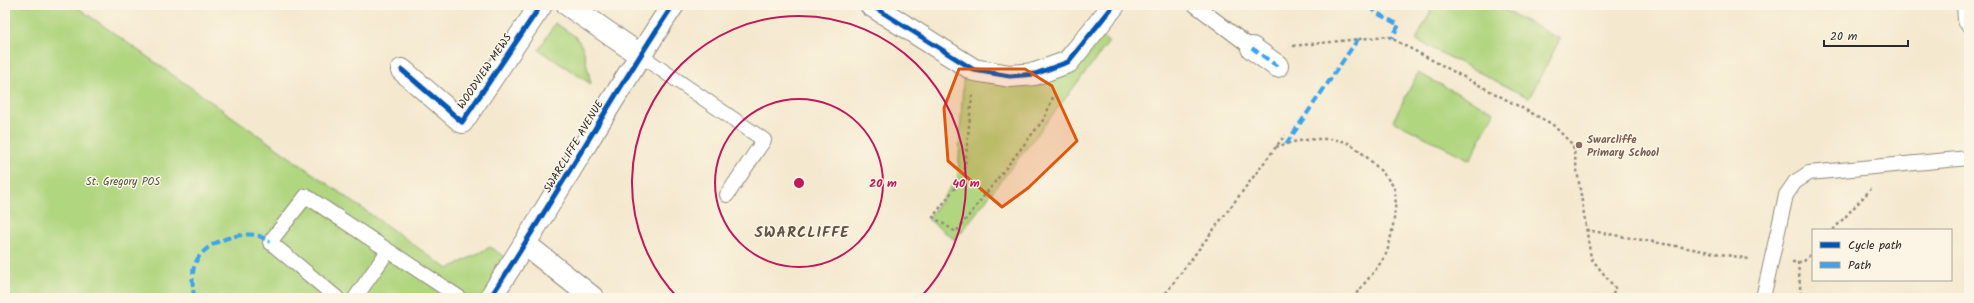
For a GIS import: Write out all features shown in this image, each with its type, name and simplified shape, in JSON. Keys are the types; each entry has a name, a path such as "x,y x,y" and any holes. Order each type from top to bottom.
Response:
{"street":[{"name":"WOODVIEW MEWS","path":"402,70 462,122 541,5"},
{"path":"568,5 640,55"},
{"name":"SWARCLIFFE AVENUE","path":"490,298 525,244 640,55 673,5"},
{"path":"871,5 974,70 1010,76 1035,74 1068,62 1114,5"},
{"path":"1968,5 1969,20"},
{"path":"1252,48 1277,66"},
{"path":"525,244 593,298"}],"lane":[{"path":"1195,5 1252,48"},
{"path":"640,55 764,140 728,195"},
{"path":"1763,298 1786,195 1795,182 1809,173 1969,158"},
{"path":"337,298 270,242 306,196 460,298"},
{"path":"355,298 388,251"}],"path":[{"path":"1277,66 1294,45 1387,36 1552,124 1574,145 1591,258 1615,288 1612,298"},
{"path":"974,70 964,176 933,217 956,232 1044,119 1068,62"},
{"path":"1162,298 1285,135"},
{"path":"1276,147 1325,138 1349,143 1375,164 1394,188 1394,222 1386,254 1353,298"},
{"path":"1834,229 1893,165"},
{"path":"1586,230 1771,262 1803,262 1812,253"},
{"path":"1798,262 1801,298"}],"highlighted area":[{"path":"959,69 1025,69 1052,86 1077,141 1028,188 1002,207 948,161 944,108"}],"green space":[{"name":"St. Gregory POS","path":"5,5 74,5 448,269 490,247 513,263 490,298 5,298"},
{"path":"1434,5 1495,5 1560,39 1529,98 1416,40"},
{"path":"555,23 576,37 583,48 591,84 539,50"},
{"path":"1093,32 1109,42 955,240 928,219 958,177 964,63 1035,74"},
{"path":"1418,73 1494,112 1470,160 1393,121"}],"marked path":[{"path":"1371,5 1375,12 1399,25 1392,38"},
{"path":"1286,144 1358,39"},
{"path":"1252,48 1277,66"},
{"path":"194,298 193,272 195,264 205,250 221,240 239,235 256,235 270,242"}],"cycle path":[{"path":"402,70 462,122 541,5"},
{"path":"490,298 649,41 673,5"},
{"path":"871,5 974,70 1010,76 1035,74 1068,62 1114,5"}],"place":[{"name":"Swarcliffe Primary School","path":"1579,145"}],"district":[{"name":"SWARCLIFFE","path":"802,232"}]}
